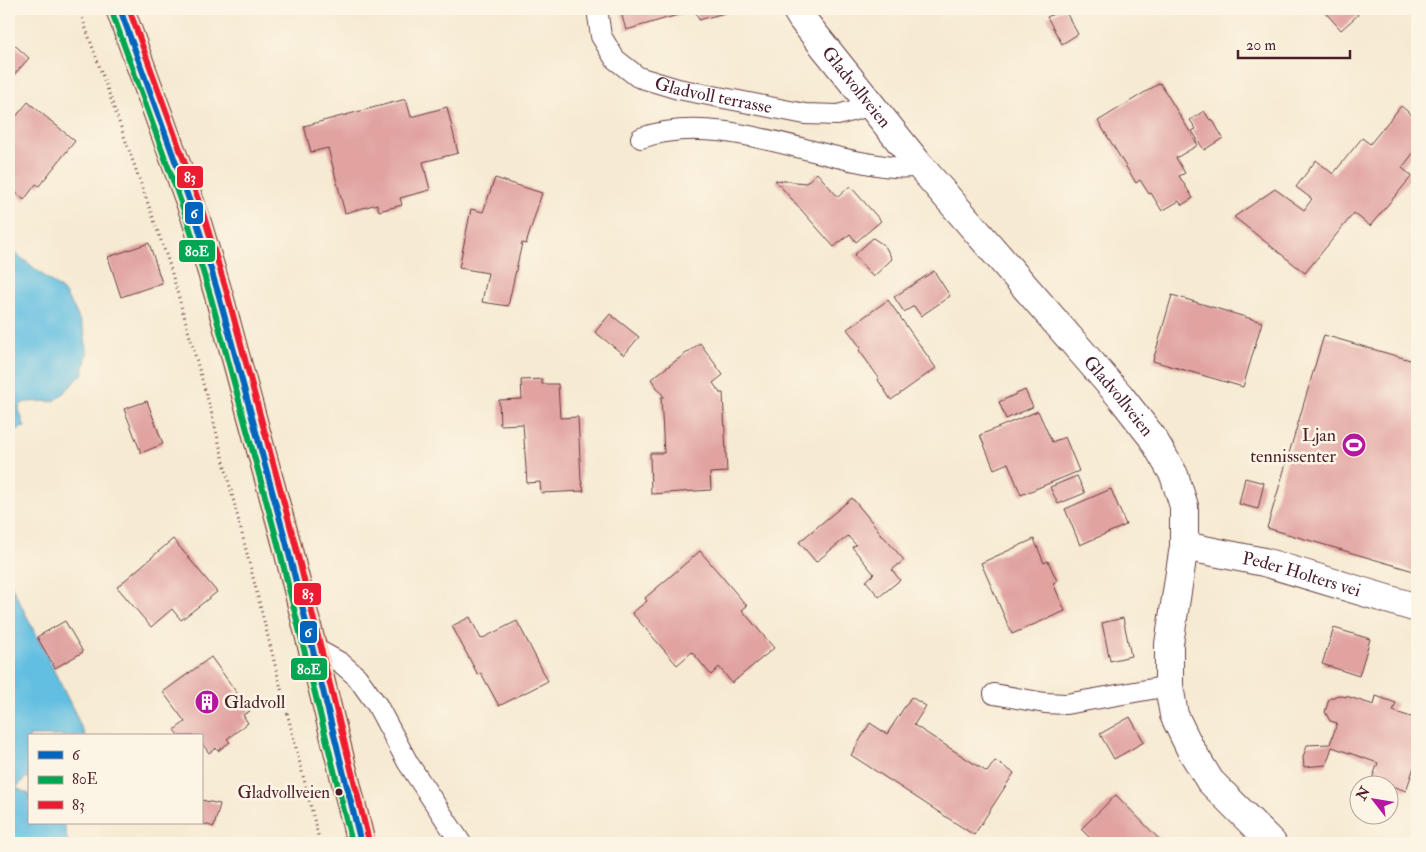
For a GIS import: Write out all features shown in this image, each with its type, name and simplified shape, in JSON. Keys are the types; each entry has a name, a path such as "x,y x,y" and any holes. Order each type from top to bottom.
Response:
{"highway":[{"path":"120,9 168,139 203,242 286,542 362,843"}],"street":[{"name":"Gladvollveien","path":"796,9 920,166 1090,362 1152,437 1174,475 1184,506 1184,546 1168,644 1169,686 1174,715 1190,748 1210,781 1272,843"},
{"name":"Peder Holters vei","path":"1184,546 1264,562 1417,608"}],"lane":[{"name":"Gladvoll terrasse","path":"597,9 601,36 615,59 638,77 678,89 805,114 838,115 872,105"},
{"path":"641,138 656,132 707,130 791,145 837,158 879,166 906,169 920,166"},
{"path":"312,647 341,663 357,678 377,705 408,763 462,842"},
{"path":"994,694 1045,703 1066,704 1169,686"}],"path":[{"path":"79,9 169,262 212,415 320,843"}],"water":[{"path":"9,248 63,291 74,308 84,331 87,352 83,373 61,396 54,401 25,402 20,405 19,410 25,427 9,432"},
{"path":"9,581 84,734 28,734 28,778 26,777 16,788 28,794 28,824 64,824 67,839 70,843 9,843"}],"building":[{"path":"620,9 727,9 728,12 699,20 695,10 626,30"},
{"path":"1064,9 1078,34 1062,44 1047,17"},
{"path":"1353,9 1358,15 1341,30 1323,10"},
{"path":"9,40 29,58 13,76 9,72"},
{"path":"1160,83 1198,145 1176,158 1185,173 1179,176 1193,198 1182,205 1179,201 1162,211 1140,180 1136,183 1098,121"},
{"path":"406,99 411,117 447,107 458,153 423,162 430,190 400,198 402,205 379,211 377,204 345,213 328,148 311,152 304,126"},
{"path":"28,102 75,141 39,186 36,184 24,200 9,186 9,125"},
{"path":"1401,106 1417,119 1417,148 1402,168 1412,176 1370,226 1354,213 1305,273 1234,217 1275,189 1304,210 1312,199 1296,187 1316,160 1333,174 1362,138 1370,144"},
{"path":"1204,111 1210,120 1212,119 1223,138 1204,150 1192,131 1196,129 1190,120"},
{"path":"817,173 838,197 850,186 881,221 856,242 850,234 834,247 775,180 806,183"},
{"path":"495,178 542,193 526,244 522,243 508,306 482,302 488,273 459,268 471,209 483,212"},
{"path":"873,238 885,246 892,259 873,277 854,255"},
{"path":"149,243 162,283 121,297 108,257"},
{"path":"934,271 950,296 921,316 914,306 904,312 894,297"},
{"path":"1172,295 1262,322 1243,387 1153,361"},
{"path":"888,300 936,368 891,400 878,380 879,378 859,350 861,348 847,329"},
{"path":"610,314 639,337 624,355 595,332"},
{"name":"Ljan tennissenter","path":"1324,335 1417,362 1417,572 1267,528"},
{"path":"700,343 723,375 713,383 720,393 723,393 727,472 710,473 711,490 651,494 650,453 664,453 661,397 664,397 651,379"},
{"path":"542,379 542,384 558,384 560,418 578,417 581,480 584,491 541,493 540,482 527,483 523,424 500,425 499,400 522,399 521,380"},
{"path":"1025,390 1033,407 1006,419 999,402"},
{"path":"147,401 163,444 141,453 124,409"},
{"path":"1038,411 1052,442 1065,437 1079,471 1021,495 1008,463 994,469 980,435"},
{"path":"1077,476 1085,493 1058,504 1050,487"},
{"path":"1245,478 1264,483 1258,509 1239,504"},
{"path":"1111,489 1126,525 1080,545 1065,509"},
{"path":"852,498 877,528 882,537 904,560 892,570 900,580 879,597 866,581 874,574 852,547 856,545 848,536 816,562 799,542"},
{"path":"173,539 217,592 181,620 172,609 151,627 117,587"},
{"path":"1034,539 1044,563 1048,561 1057,581 1053,583 1065,611 1012,634 981,563"},
{"path":"700,551 747,606 742,610 774,648 732,683 719,667 711,675 692,652 677,665 632,613 647,601 645,598"},
{"path":"470,617 481,639 517,621 548,681 499,706 481,673 478,675 452,626"},
{"path":"1123,618 1131,656 1110,661 1102,623"},
{"path":"65,621 83,652 55,668 37,637"},
{"path":"1334,628 1370,639 1359,676 1322,664"},
{"name":"Gladvoll","path":"211,657 250,711 243,715 248,723 227,739 230,742 218,751 216,748 209,753 202,743 202,734 177,734 174,730 185,722 163,692"},
{"path":"1338,695 1346,696 1374,705 1376,696 1396,703 1393,711 1417,719 1417,758 1406,791 1398,788 1398,774 1374,774 1378,763 1332,747 1326,765 1304,767 1303,757 1307,745 1330,744 1337,723 1330,721 1325,712 1329,699"},
{"path":"911,697 926,706 914,725 987,772 995,761 1014,773 974,835 851,755 870,723 887,734"},
{"path":"1130,717 1144,742 1114,759 1100,734"},
{"path":"1116,795 1163,843 1095,843 1081,829"},
{"path":"202,800 220,804 214,827 202,823"}],"transit line":[{"name":"6","path":"120,9 195,216 219,296 286,542 361,843"},
{"name":"83","path":"129,9 203,213 227,293 294,540 369,841"},
{"name":"80E","path":"112,12 187,219 211,298 278,544 352,843"}],"place":[{"name":"Ljan tennissenter","path":"1354,445"},
{"name":"Gladvoll","path":"207,702"},
{"name":"Gladvollveien","path":"339,792"}]}
